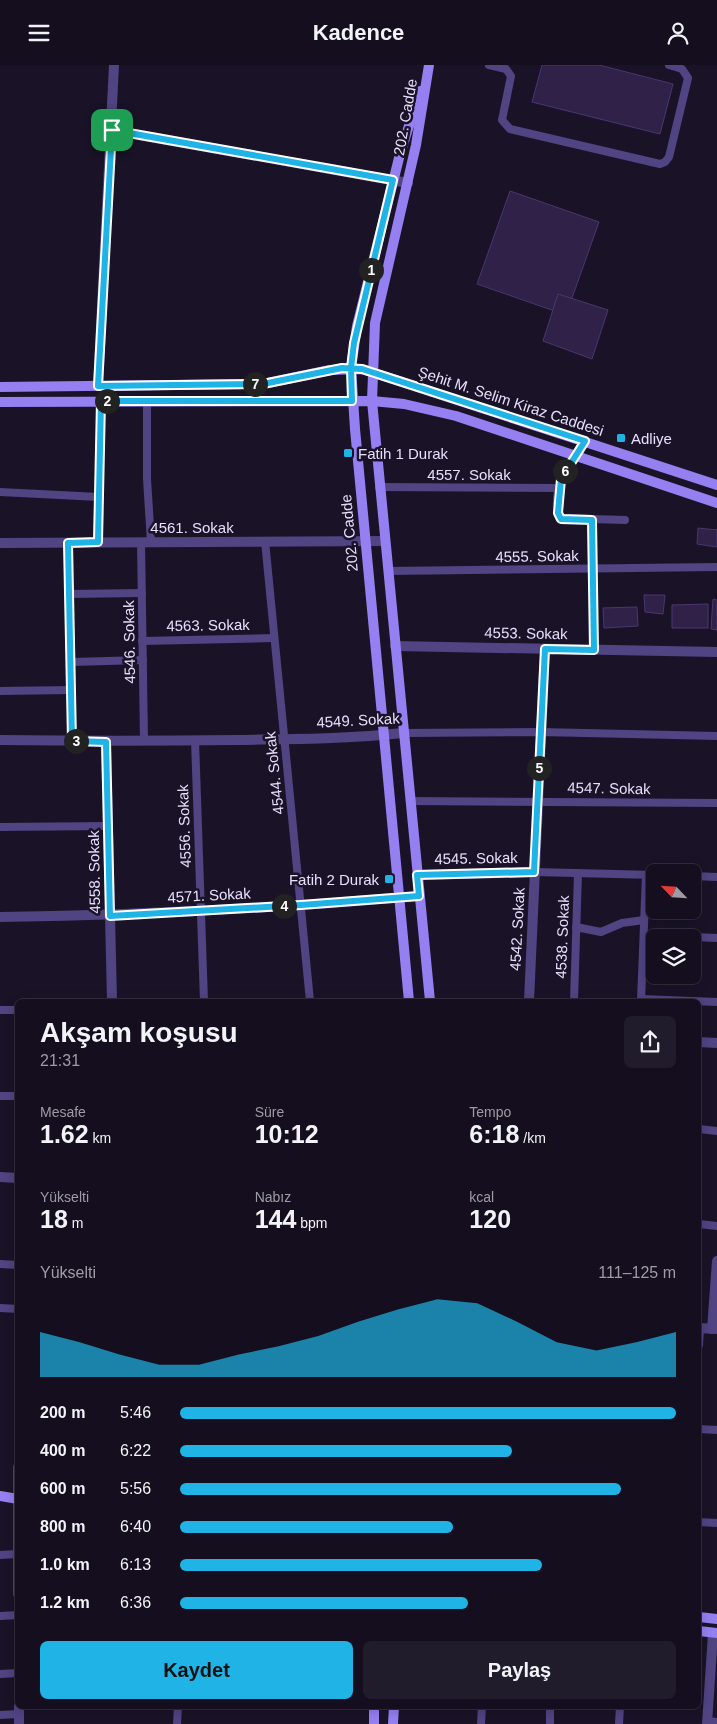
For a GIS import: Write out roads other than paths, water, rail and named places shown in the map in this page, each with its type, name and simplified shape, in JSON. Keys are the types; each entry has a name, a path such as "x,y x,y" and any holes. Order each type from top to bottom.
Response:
{"main road":[{"name":"202. Cadde","path":"409,999 352,401 351,368 357,327 393,180 412,114 428,68"},
{"name":"202. Cadde","path":"428,68 408,183 377,315 372,371 372,401 384,541 430,999"},
{"name":"Şehit M. Selim Kiraz Caddesi","path":"0,387 263,384 330,370 351,368 372,371 717,485"},
{"name":"Şehit M. Selim Kiraz Caddesi","path":"0,401 372,401 404,404 448,414 717,503"},
{"path":"0,1496 15,1499"},
{"path":"701,1617 717,1619"},
{"path":"701,1631 715,1633"},
{"path":"374,1709 374,1724"},
{"path":"393,1724 394,1709"}],"street":[{"path":"98,386 114,65"},
{"path":"112,130 408,183"},
{"name":"4561. Sokak","path":"0,543 384,541"},
{"name":"4553. Sokak","path":"395,646 717,652"},
{"name":"4542. Sokak","path":"529,999 545,649"},
{"name":"4549. Sokak","path":"0,740 106,742 284,739 403,733"},
{"name":"4558. Sokak","path":"106,742 112,999"},
{"name":"4545. Sokak","path":"417,875 534,872"},
{"name":"4571. Sokak","path":"0,917 110,916 419,896"},
{"path":"701,1042 717,1043"},
{"path":"0,1177 15,1178"},
{"path":"701,1328 714,1329 717,1261"},
{"path":"710,1723 715,1633"}],"lane":[{"path":"489,65 506,69 511,76 502,120 510,129 660,164 669,157 688,78 682,69 669,65"},
{"path":"98,542 101,401"},
{"name":"4546. Sokak","path":"144,741 142,593 146,542 147,401"},
{"path":"585,441 564,472 558,488 559,517 592,520 626,520"},
{"name":"4557. Sokak","path":"379,487 558,488"},
{"path":"0,492 99,497"},
{"path":"592,520 594,650"},
{"name":"4544. Sokak","path":"265,541 310,999"},
{"path":"68,543 72,741"},
{"name":"4555. Sokak","path":"388,571 717,567"},
{"path":"69,594 142,593"},
{"name":"4563. Sokak","path":"142,641 274,637"},
{"path":"70,662 143,660"},
{"path":"0,691 71,690"},
{"name":"4549. Sokak","path":"403,733 541,732 717,736"},
{"name":"4556. Sokak","path":"195,740 204,999"},
{"name":"4547. Sokak","path":"410,801 717,803"},
{"path":"0,827 107,826"},
{"name":"4545. Sokak","path":"534,872 646,875"},
{"name":"4538. Sokak","path":"574,999 578,873"},
{"path":"641,999 646,875"},
{"path":"701,876 717,877"},
{"path":"576,927 601,932 622,923 644,920"},
{"path":"644,935 717,938"},
{"path":"701,1002 717,1002"},
{"path":"0,1010 15,1010"},
{"path":"0,1096 15,1096"},
{"path":"701,1129 717,1131"},
{"path":"701,1224 717,1225"},
{"path":"0,1265 15,1265"},
{"path":"0,1307 15,1309"},
{"path":"701,1429 717,1430"},
{"path":"701,1522 717,1523"},
{"path":"0,1555 15,1554"},
{"path":"0,1616 15,1615"},
{"path":"0,1674 15,1673"},
{"path":"177,1724 178,1709"},
{"path":"482,1709 482,1724"},
{"path":"550,1709 550,1724"},
{"path":"619,1724 620,1709"},
{"path":"0,1715 19,1715"}],"place":[{"name":"Adliye","path":"621,438"},
{"name":"Fatih 1 Durak","path":"348,453"},
{"name":"Fatih 2 Durak","path":"389,879"}]}
